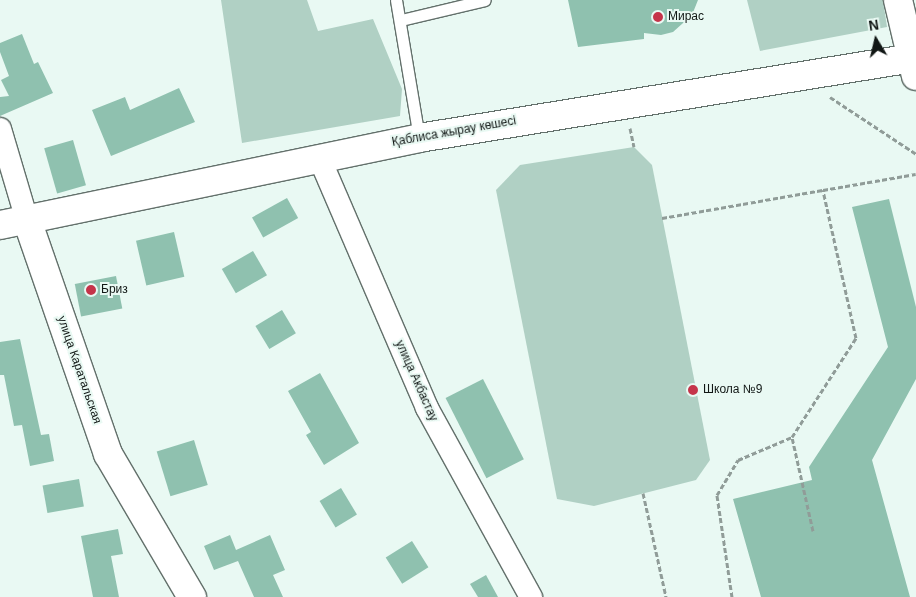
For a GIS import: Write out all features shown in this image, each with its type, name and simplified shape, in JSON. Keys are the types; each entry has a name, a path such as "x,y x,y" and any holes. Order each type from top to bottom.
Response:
{"street":[{"path":"898,0 913,53"},
{"name":"Қаблиса жырау көшесі","path":"0,225 319,157 419,138 798,76 913,53"},
{"name":"улица Каратальская","path":"0,129 27,220 108,454 192,597"},
{"name":"улица Акбастау","path":"319,157 427,408 531,597"}],"lane":[{"path":"396,0 401,20 419,138"},
{"path":"401,20 485,0"}],"path":[{"path":"798,76 916,154"},
{"path":"662,218 916,174"},
{"path":"732,597 717,495 738,460 792,437 856,338 823,190"},
{"path":"792,437 813,532"},
{"path":"643,493 666,597"}],"green space":[{"path":"221,0 307,0 318,31 373,19 402,89 400,116 242,143"},
{"path":"747,0 883,0 887,27 760,51"},
{"path":"634,147 652,165 710,460 696,480 594,506 557,499 496,190 520,165"}],"building":[{"path":"568,0 698,0 692,15 673,32 661,35 644,33 644,39 578,47"},
{"path":"22,34 34,64 38,62 53,93 0,116 0,97 9,96 1,80 9,76 0,52 0,43"},
{"path":"179,88 195,122 111,156 92,110 125,97 130,110"},
{"path":"73,140 86,185 57,193 44,148"},
{"path":"287,198 298,218 263,238 252,217"},
{"path":"889,199 916,307 916,379 872,460 910,597 761,597 733,499 812,480 809,467 888,347 852,207"},
{"path":"174,232 184,277 146,286 136,241"},
{"path":"253,251 267,275 236,293 222,269"},
{"path":"116,276 122,308 81,316 75,284"},
{"path":"282,310 296,333 269,349 255,326"},
{"path":"20,339 41,435 49,434 54,461 30,466 22,425 14,426 4,375 0,375 0,342"},
{"path":"320,373 359,443 324,465 306,435 311,432 288,391"},
{"path":"483,379 524,459 486,478 446,398"},
{"path":"194,440 208,485 170,496 157,451"},
{"path":"79,479 84,507 47,513 43,485"},
{"path":"341,488 357,515 336,527 320,501"},
{"path":"118,529 123,554 111,556 119,597 93,597 81,536"},
{"path":"230,535 236,550 270,535 285,570 273,575 283,597 254,597 238,561 214,570 204,546"},
{"path":"412,541 428,567 402,584 386,557"},
{"path":"486,575 498,597 478,597 470,584"}],"place":[{"name":"Мирас","path":"658,17"},
{"name":"Бриз","path":"91,290"},
{"name":"Школа №9","path":"693,390"}]}
